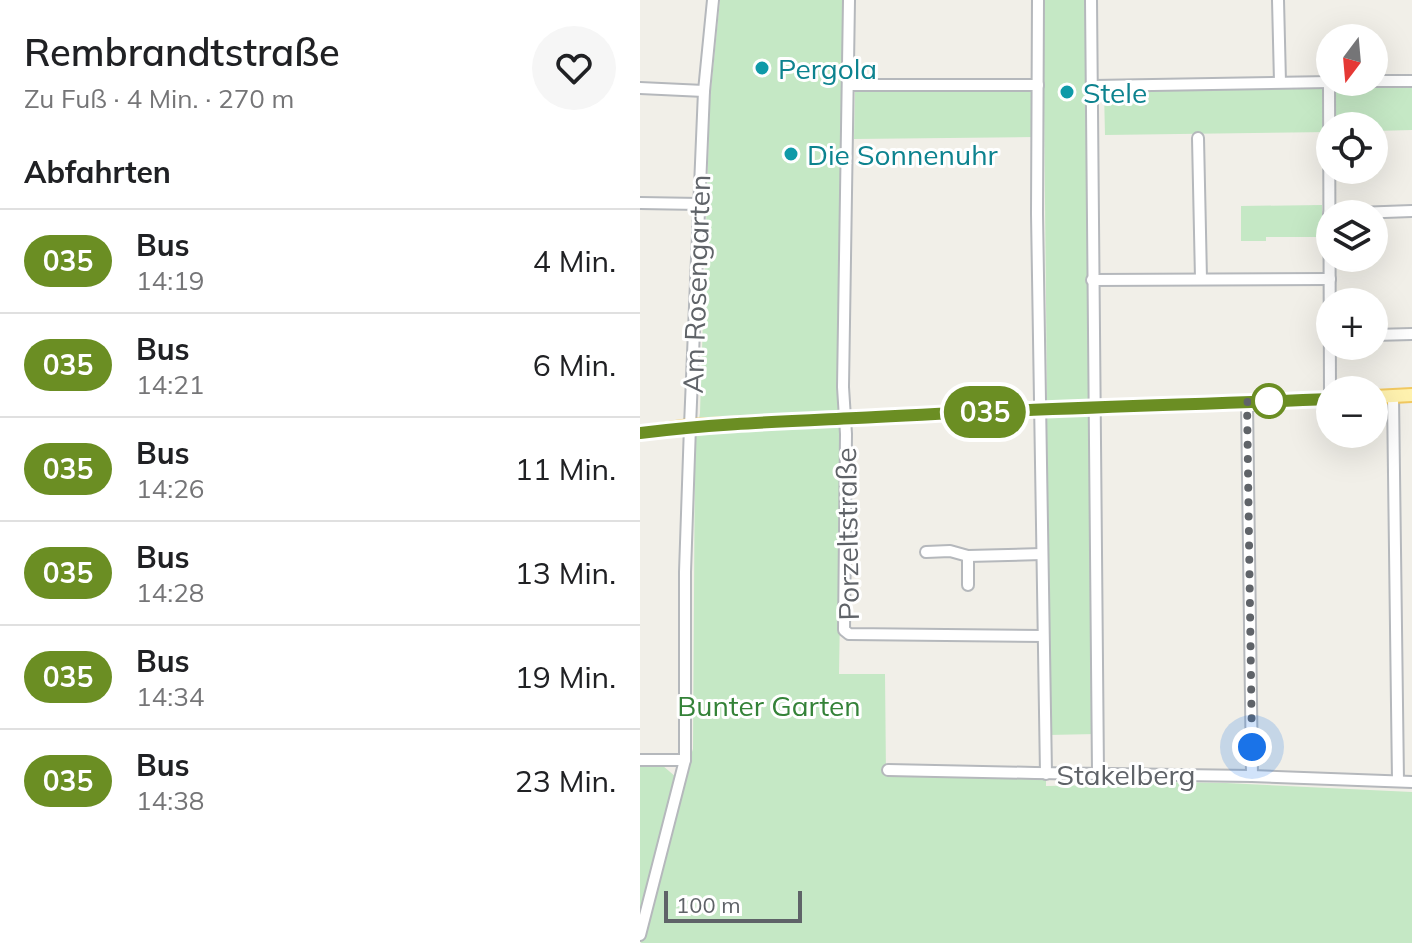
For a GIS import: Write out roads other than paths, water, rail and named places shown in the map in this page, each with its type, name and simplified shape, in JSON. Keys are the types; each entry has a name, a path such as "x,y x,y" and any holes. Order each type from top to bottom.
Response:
{"main road":[{"path":"1388,396 1412,395"},
{"path":"640,433 690,426 1316,399"}],"street":[{"name":"Am Rosengarten","path":"640,935 685,760 685,572 690,426 704,91 713,0"},
{"name":"Porzeltstraße","path":"849,0 843,387 844,630 849,634 1043,636"},
{"path":"1038,0 1039,409 1046,774"},
{"path":"1091,0 1098,773"},
{"path":"1278,0 1280,82"},
{"path":"1388,81 1412,81"},
{"path":"1093,86 1316,82"},
{"path":"848,85 1038,85"},
{"path":"640,88 704,91"},
{"path":"1329,96 1329,200"},
{"path":"1198,138 1201,279"},
{"path":"640,203 700,204"},
{"path":"1388,212 1412,211"},
{"path":"1330,272 1330,376"},
{"path":"1092,280 1330,279"},
{"path":"1388,335 1412,334"},
{"path":"1393,396 1398,781"},
{"path":"1247,402 1252,776"},
{"path":"926,552 950,551 968,556 1042,554"},
{"path":"968,556 968,585"},
{"path":"640,760 685,760"},
{"name":"Stakelberg","path":"888,770 1412,782"}],"place":[{"name":"Pergola","path":"762,68"},
{"name":"Stele","path":"1067,92"},
{"name":"Die Sonnenuhr","path":"791,154"}],"park label":[{"name":"Bunter Garten","path":"769,705"}]}
